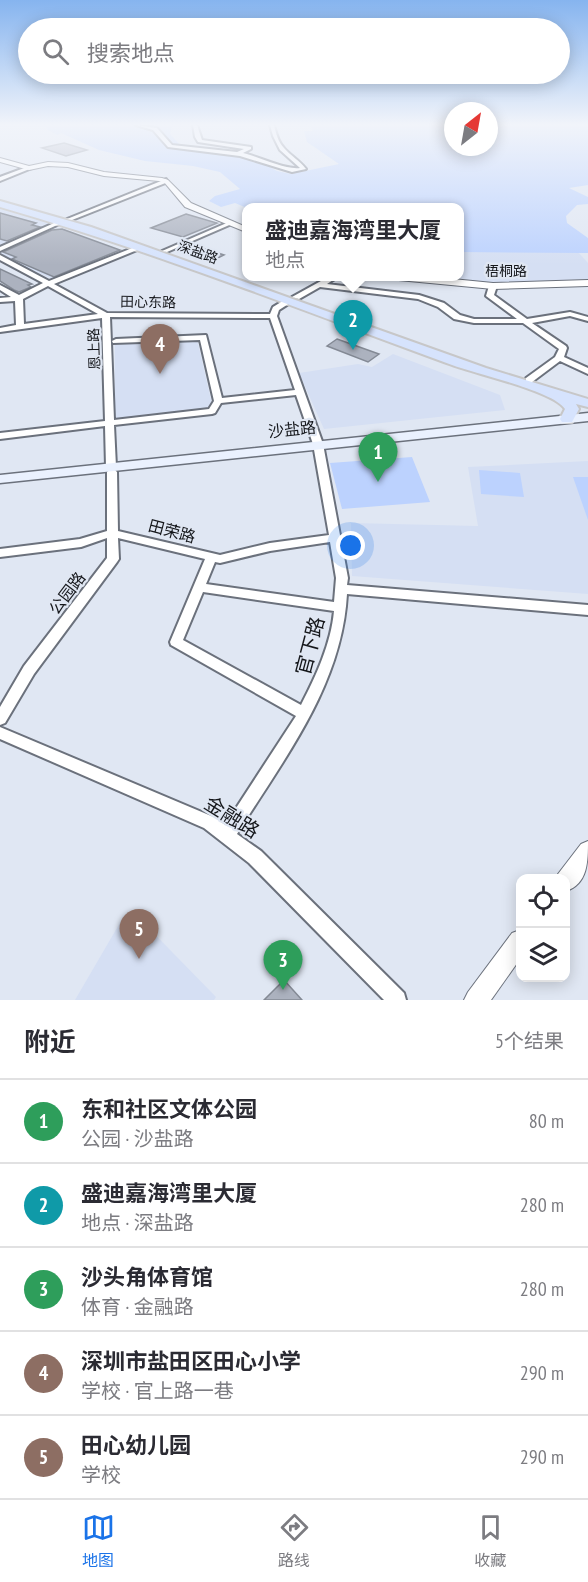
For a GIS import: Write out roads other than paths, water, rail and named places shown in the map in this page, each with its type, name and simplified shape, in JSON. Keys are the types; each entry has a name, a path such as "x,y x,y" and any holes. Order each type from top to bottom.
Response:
{"main road":[{"name":"深盐路","path":"0,200 67,220 242,281"},
{"name":"深盐路","path":"0,204 67,220 140,247 161,252"},
{"name":"深盐路","path":"242,281 529,380 588,396"},
{"name":"深盐路","path":"293,299 481,371 588,403"},
{"path":"552,394 561,397 570,405 572,412 567,419"},
{"name":"沙盐路","path":"0,479 588,417"},
{"name":"沙盐路","path":"318,447 588,423"},
{"name":"沙盐路","path":"0,484 112,469"}],"street":[{"path":"0,179 19,172"},
{"path":"95,172 145,176 166,181 188,205 242,228"},
{"path":"0,249 166,181"},
{"path":"161,252 231,223"},
{"path":"0,300 20,298 54,284 58,279 140,247"},
{"name":"恩上路","path":"0,256 106,315 112,469"},
{"path":"273,316 276,309 327,281"},
{"name":"梧桐路","path":"440,281 493,286 588,283"},
{"path":"319,285 419,297 441,305 457,317 474,321 528,321 570,314 588,319"},
{"path":"493,286 490,296 561,345 564,352 529,380"},
{"path":"0,287 20,298"},
{"path":"20,298 20,328"},
{"name":"田心东路","path":"0,330 106,315 273,316"},
{"name":"官下路","path":"228,835 306,714 324,675 342,589 318,447 273,316"},
{"path":"0,436 212,411 218,401 203,337 116,341"},
{"path":"559,358 588,371"},
{"path":"218,401 299,392"},
{"name":"公园路","path":"0,719 30,670 113,559 112,469"},
{"path":"0,553 81,543 112,533"},
{"name":"田荣路","path":"112,533 211,558 230,558 270,546 335,538"},
{"path":"211,558 176,642 306,714"},
{"path":"199,587 340,607"},
{"path":"342,589 588,610"},
{"name":"金融路","path":"0,733 210,823 228,835 255,857 397,1000"},
{"path":"570,876 588,851"},
{"path":"476,1000 516,946"}],"place":[{"name":"盛迪嘉海湾里大厦","path":"353,350"},
{"name":"深圳市盐田区田心小学","path":"160,374"},
{"name":"东和社区文体公园","path":"378,482"},
{"name":"田心幼儿园","path":"139,959"},
{"name":"沙头角体育馆","path":"283,990"}]}
